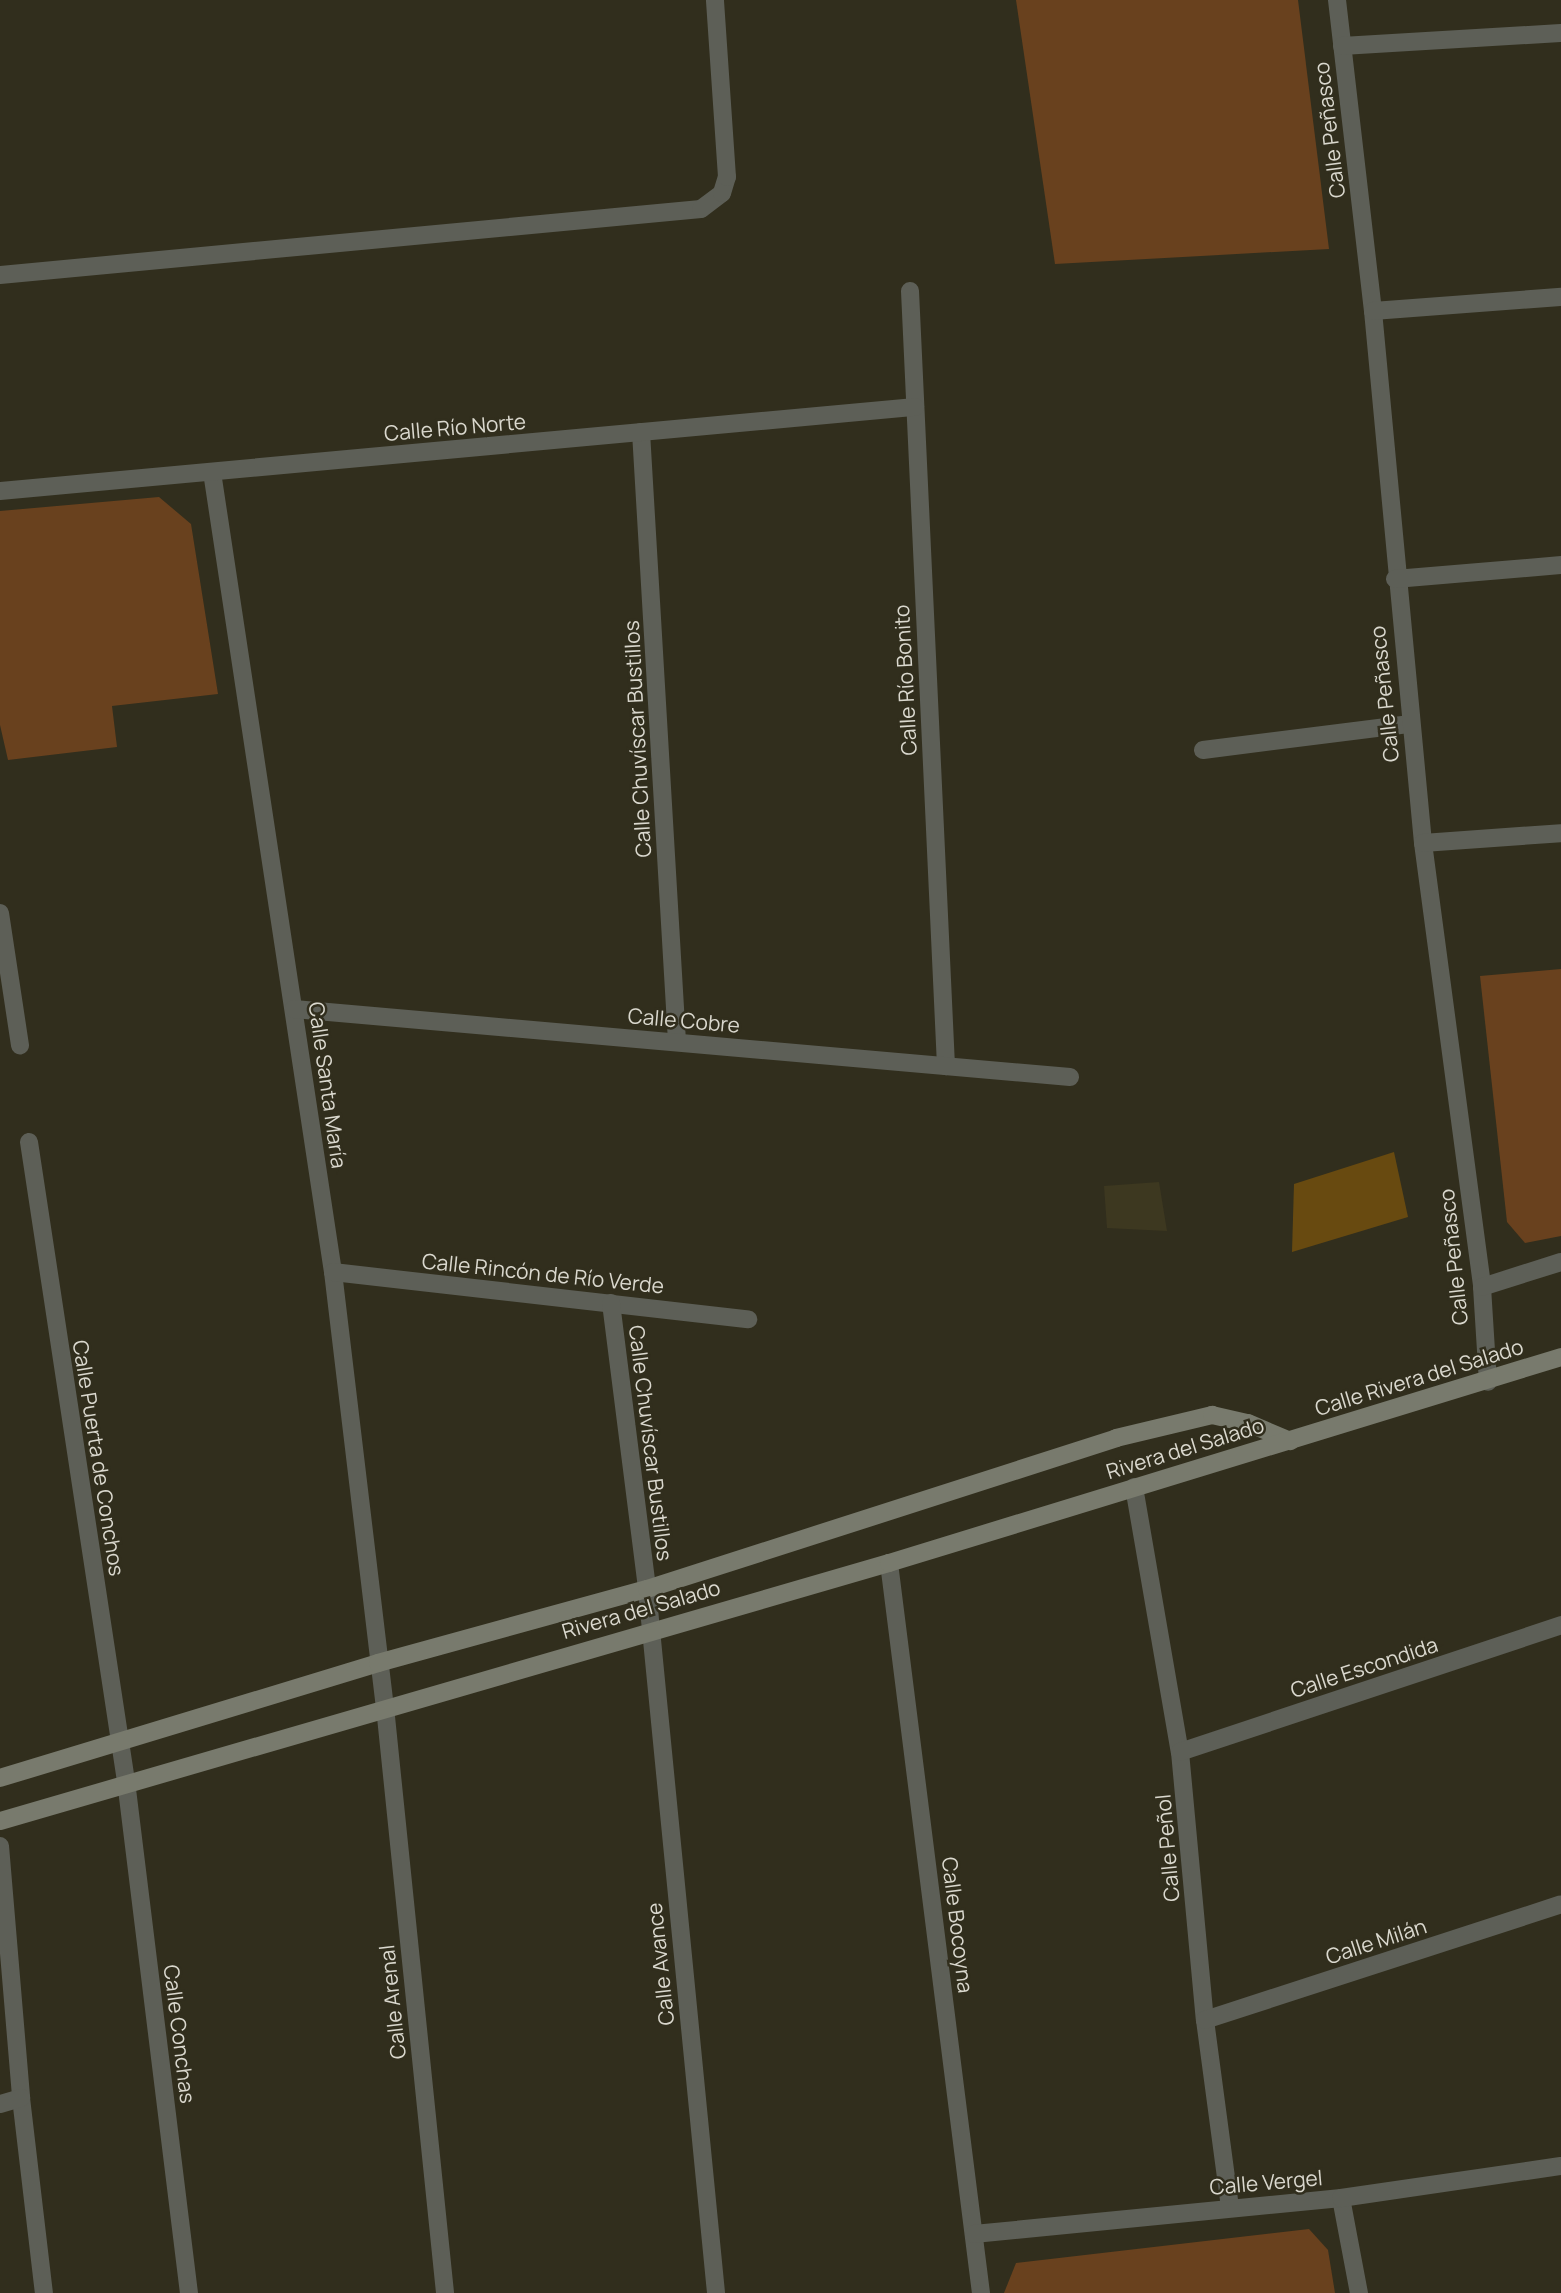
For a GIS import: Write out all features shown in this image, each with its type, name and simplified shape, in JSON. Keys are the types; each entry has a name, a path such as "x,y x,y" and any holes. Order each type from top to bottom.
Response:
{"street":[{"path":"0,275 701,209 722,193 727,177 715,0"},
{"name":"Calle Peñasco","path":"1336,0 1373,311 1395,579 1423,843 1482,1287 1488,1382"},
{"path":"1342,46 1561,33"},
{"name":"Calle Río Bonito","path":"910,291 946,1066"},
{"path":"1373,311 1561,297"},
{"name":"Calle Río Norte","path":"0,491 915,407"},
{"name":"Calle Chuvíscar Bustillos","path":"641,432 677,1042"},
{"name":"Calle Santa María","path":"212,472 333,1272 385,1707"},
{"path":"1395,579 1561,565"},
{"path":"1203,750 1410,724"},
{"path":"1423,843 1561,833"},
{"path":"0,913 20,1045"},
{"name":"Calle Cobre","path":"294,1009 1070,1077"},
{"name":"Calle Puerta de Conchos","path":"29,1142 126,1781"},
{"path":"1482,1287 1561,1262"},
{"name":"Calle Rincón de Río Verde","path":"333,1272 748,1319"},
{"name":"Calle Chuvíscar Bustillos","path":"611,1303 647,1589 649,1630"},
{"name":"Calle Rivera del Salado","path":"1290,1441 1488,1382 1561,1357"},
{"name":"Rivera del Salado","path":"0,1778 378,1663 647,1589 1116,1438 1190,1419 1229,1418 1290,1441"},
{"name":"Rivera del Salado","path":"0,1821 126,1781 889,1563 1290,1441"},
{"name":"Calle Peñol","path":"1134,1487 1181,1752 1205,2020 1230,2207"},
{"name":"Calle Bocoyna","path":"889,1563 981,2293"},
{"name":"Calle Escondida","path":"1181,1752 1561,1625"},
{"name":"Calle Avance","path":"649,1630 716,2293"},
{"name":"Calle Arenal","path":"385,1707 445,2293"},
{"name":"Calle Conchas","path":"126,1781 189,2293"},
{"path":"0,1846 21,2098 44,2293"},
{"name":"Calle Milán","path":"1205,2020 1561,1904"},
{"path":"0,2104 21,2098"},
{"name":"Calle Vergel","path":"974,2234 1340,2198 1561,2166"},
{"path":"1340,2198 1359,2293"}],"shaded area":[{"path":"1016,0 1298,0 1329,249 1055,264"},
{"path":"159,497 191,524 218,694 112,706 117,747 8,760 0,725 0,511"},
{"path":"1561,969 1561,1236 1525,1243 1507,1222 1480,976"},
{"path":"1159,1182 1167,1231 1107,1228 1104,1186"},
{"path":"1309,2229 1328,2250 1335,2293 1004,2293 1016,2263"}],"building":[{"path":"1394,1152 1408,1217 1292,1252 1294,1184"}]}
